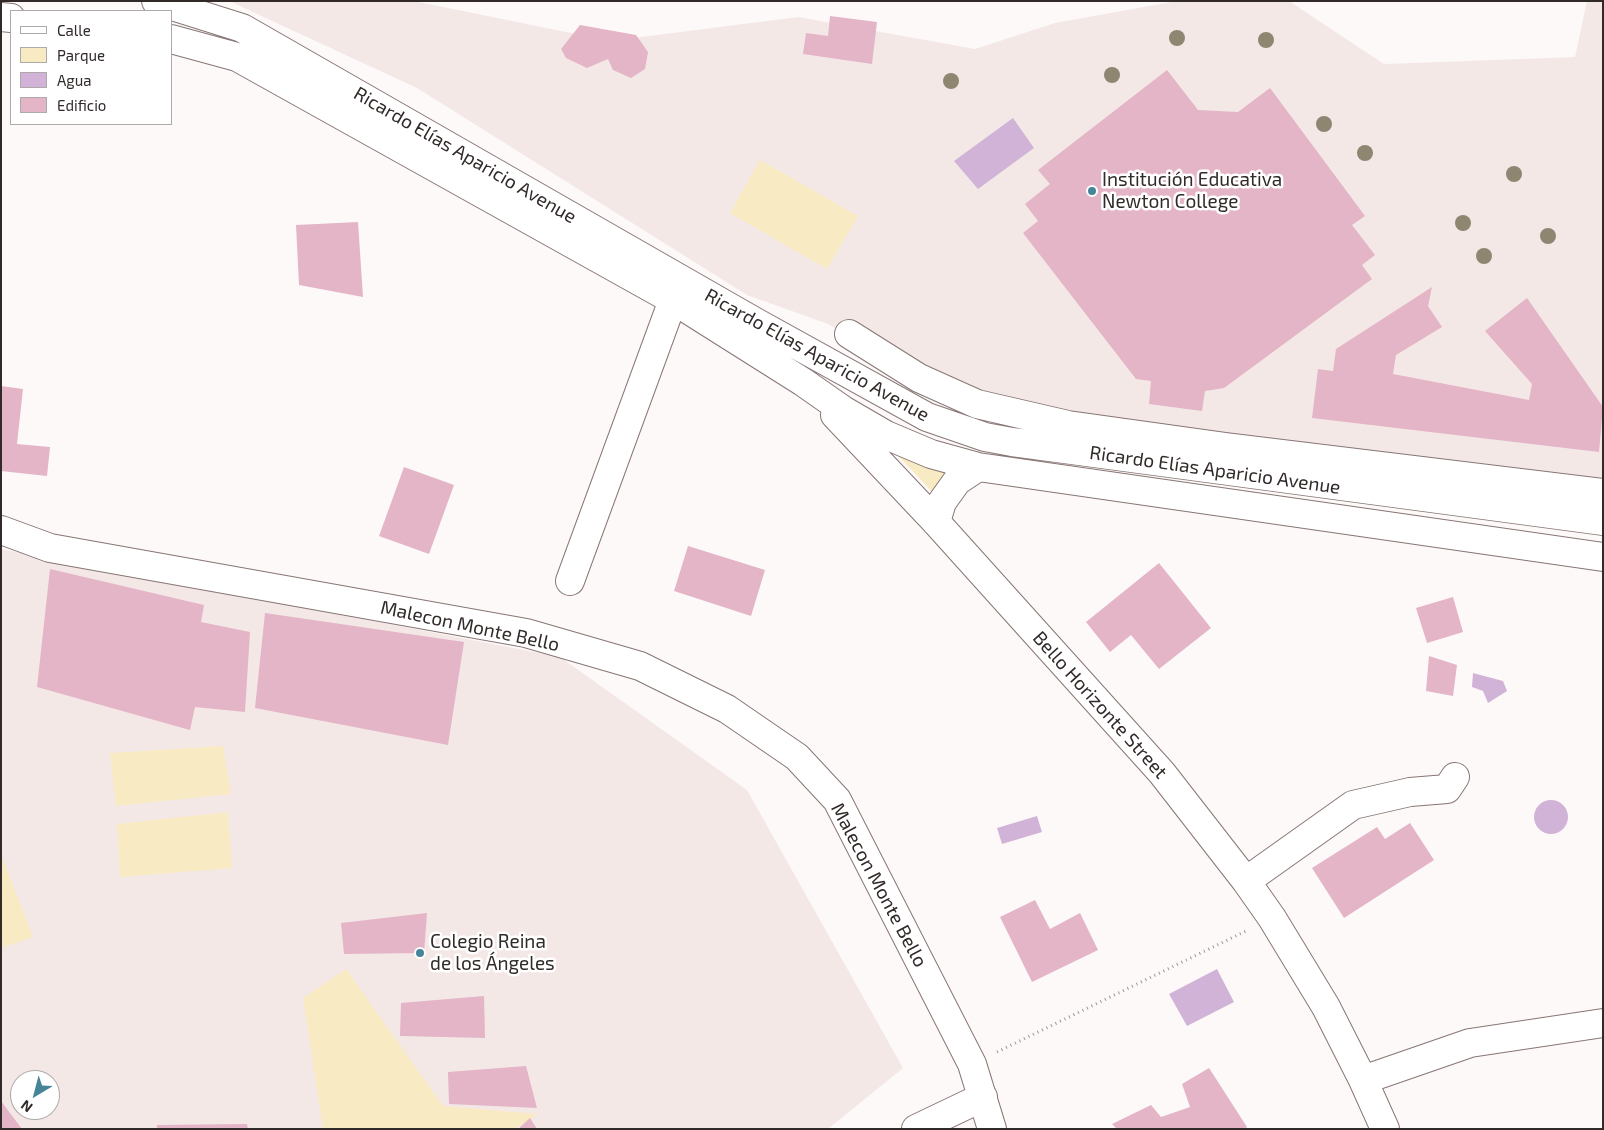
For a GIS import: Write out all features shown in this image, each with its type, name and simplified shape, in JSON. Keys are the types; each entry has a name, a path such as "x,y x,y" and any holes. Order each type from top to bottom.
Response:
{"street":[{"name":"Ricardo Elías Aparicio Avenue","path":"156,1 242,28 758,323 927,417 985,437 1012,442 1603,522"},
{"name":"Ricardo Elías Aparicio Avenue","path":"172,39 236,57 673,300 803,382 843,410 886,435 931,454 978,467 1603,556"},
{"path":"570,581 673,300"},
{"name":"Bello Horizonte Street","path":"758,323 803,382 936,522 1162,773 1246,881 1272,918 1326,1007 1364,1080 1385,1129"},
{"path":"849,334 919,378 977,404 1068,425 1196,443 1603,493"},
{"path":"964,430 977,404"},
{"path":"936,522 942,502 957,481 978,467"},
{"name":"Malecon Monte Bello","path":"1,530 50,548 526,633 640,666 727,708 796,757 837,800 972,1064 992,1129"},
{"path":"1246,881 1353,806 1410,792 1447,789 1455,776"},
{"path":"1364,1080 1470,1043 1603,1023"},
{"path":"916,1129 983,1097"}],"path":[{"path":"972,1064 1272,918"}],"shaded area":[{"name":"Institución Educativa Newton College","path":"229,1 414,1 610,41 798,17 975,49 1055,23 1177,1 1289,1 1384,64 1575,57 1587,1 1603,1 1603,510 1049,421 896,363 828,324 747,295 417,88"},
{"name":"Colegio Reina de los Ángeles","path":"1,549 560,657 747,790 903,1068 828,1129 1,1129"}],"green space":[{"path":"760,160 858,216 827,269 730,213"},
{"path":"892,449 955,471 933,493"},
{"path":"223,746 231,794 116,806 110,753"},
{"path":"228,812 232,868 120,877 117,824"},
{"path":"1,854 33,937 1,948"},
{"path":"346,969 443,1106 538,1114 515,1129 323,1129 303,998"}],"water":[{"path":"1013,118 1034,148 978,189 954,161"},
{"path":"1473,673 1503,681 1507,691 1488,703 1483,691 1472,687"},
{"path":"1551,800 1563,805 1568,817 1563,829 1551,834 1539,829 1534,817 1539,805"},
{"path":"1037,816 1042,832 1002,844 997,828"},
{"path":"1217,969 1234,1002 1187,1026 1169,994"}],"building":[{"path":"830,16 877,22 872,64 803,54 806,33 828,36"},
{"path":"580,25 636,35 648,52 645,69 631,78 613,70 608,59 587,68 566,58 561,49"},
{"path":"1167,70 1198,110 1238,112 1270,88 1365,216 1352,225 1375,255 1362,265 1372,279 1224,388 1205,391 1202,411 1149,404 1151,381 1136,379 1023,233 1038,221 1025,204 1050,184 1038,170"},
{"path":"358,222 363,297 299,285 296,225"},
{"path":"1432,287 1428,306 1442,327 1396,355 1393,374 1529,400 1532,384 1485,331 1527,298 1603,407 1599,452 1312,418 1318,369 1333,371 1336,349"},
{"path":"1,386 23,389 17,444 50,447 47,476 1,471"},
{"path":"404,467 454,485 429,554 379,536"},
{"path":"688,546 765,570 751,616 674,591"},
{"path":"1159,563 1211,628 1159,669 1131,635 1110,652 1086,622"},
{"path":"50,569 204,605 201,622 250,632 245,712 195,707 190,730 37,687"},
{"path":"1453,597 1463,632 1427,643 1416,608"},
{"path":"265,613 464,642 448,745 255,708"},
{"path":"1429,656 1457,665 1453,696 1426,691"},
{"path":"1410,823 1434,860 1344,918 1312,868 1377,827 1385,839"},
{"path":"1035,900 1050,929 1080,913 1098,950 1032,982 1000,917"},
{"path":"427,913 424,953 344,954 341,923"},
{"path":"484,996 485,1038 400,1036 401,1003"},
{"path":"526,1066 537,1108 449,1104 448,1072"},
{"path":"1209,1068 1247,1127 1245,1129 1117,1129 1112,1124 1151,1105 1161,1117 1190,1107 1182,1084"},
{"path":"1,1101 10,1113 10,1120 15,1120 22,1129 1,1129"},
{"path":"530,1118 537,1129 518,1129"},
{"path":"247,1124 248,1129 157,1129 157,1125"}],"place":[{"name":"Institución Educativa Newton College","path":"1092,191"},
{"name":"Colegio Reina de los Ángeles","path":"420,953"}]}
